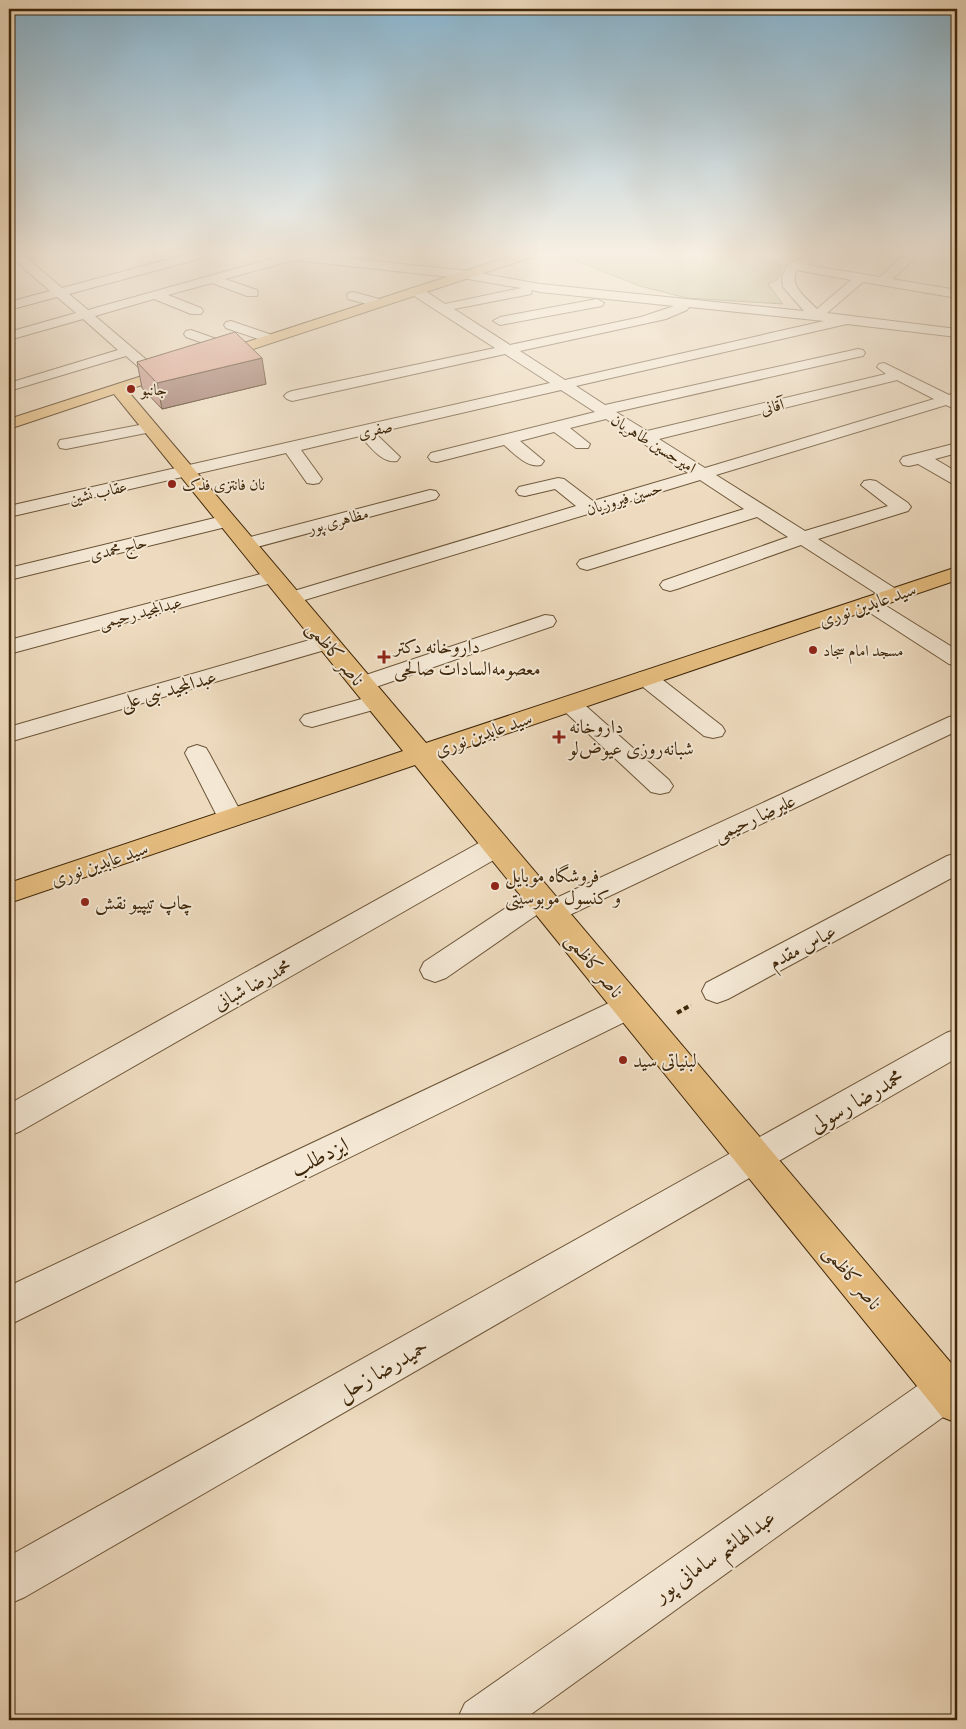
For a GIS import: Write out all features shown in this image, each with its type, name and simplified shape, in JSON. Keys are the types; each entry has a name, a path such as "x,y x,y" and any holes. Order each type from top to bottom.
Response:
{"main road":[{"path":"9,424 281,335"},
{"name":"ناصر کاظمی","path":"118,389 754,1158 954,1392"},
{"name":"سید عابدین نوری","path":"9,893 957,573"}],"street":[{"path":"109,335 157,376"},
{"path":"193,335 234,350"},
{"path":"258,335 270,339"},
{"name":"امیرحسین طاهریان","path":"484,335 892,595"},
{"path":"292,396 578,335"},
{"name":"صفری","path":"186,472 564,386 764,335"},
{"path":"827,335 831,339 899,375 954,401"},
{"path":"10,387 128,351"},
{"path":"437,457 557,427 605,412 858,353"},
{"path":"32,368 48,376"},
{"name":"آقانی","path":"645,437 899,375"},
{"name":"حسین فیروزیان","path":"291,598 702,474 954,401"},
{"path":"557,427 582,444"},
{"path":"66,444 150,428"},
{"path":"364,431 391,457"},
{"path":"506,439 535,461"},
{"path":"291,448 313,479"},
{"path":"957,448 914,459 957,479"},
{"name":"عقاب نشین","path":"9,512 186,472"},
{"path":"525,491 558,483 590,508"},
{"path":"670,585 803,538 902,507 870,485"},
{"name":"مظاهری پور","path":"246,544 430,495"},
{"path":"587,564 760,510"},
{"name":"حاج محمدی","path":"9,574 227,521"},
{"name":"عبدالمجید رحیمی","path":"9,646 272,577"},
{"path":"868,603 957,659"},
{"path":"312,720 369,693 545,621"},
{"name":"عبدالمجید نبی علی","path":"9,735 327,642"},
{"path":"646,678 713,731"},
{"path":"570,704 660,786"},
{"name":"علیرضا رحیمی","path":"435,970 545,905 957,722"},
{"path":"197,753 231,818"},
{"name":"محمدرضا شبانی","path":"9,1121 496,846"},
{"name":"عباس مقدم","path":"716,991 957,863"},
{"name":"ایزدطلب","path":"9,1306 638,1017"},
{"name":"محمدرضا رسولی","path":"754,1158 957,1042"},
{"name":"حمیدرضا زحل","path":"9,1581 754,1158"},
{"name":"عبدالهاشم سامانی پور","path":"482,1720 954,1392"}],"path":[{"path":"638,1017 716,991"}],"building":[{"path":"226,335 238,335 262,358 157,383 137,362"}],"place":[{"name":"جانبو","path":"131,389"},
{"name":"نان فانتزی فدک","path":"172,484"},
{"name":"مسجد امام سجاد","path":"813,650"},
{"name":"داروخانه دکتر معصومه‌السادات صالحی","path":"384,657"},
{"name":"داروخانه شبانه‌روزی عیوض‌لو","path":"559,737"},
{"name":"فروشگاه موبایل و کنسول موبوسیتی","path":"495,886"},
{"name":"چاپ تیپیو نقش","path":"85,902"},
{"name":"لبنیاتی سید","path":"623,1060"}]}
